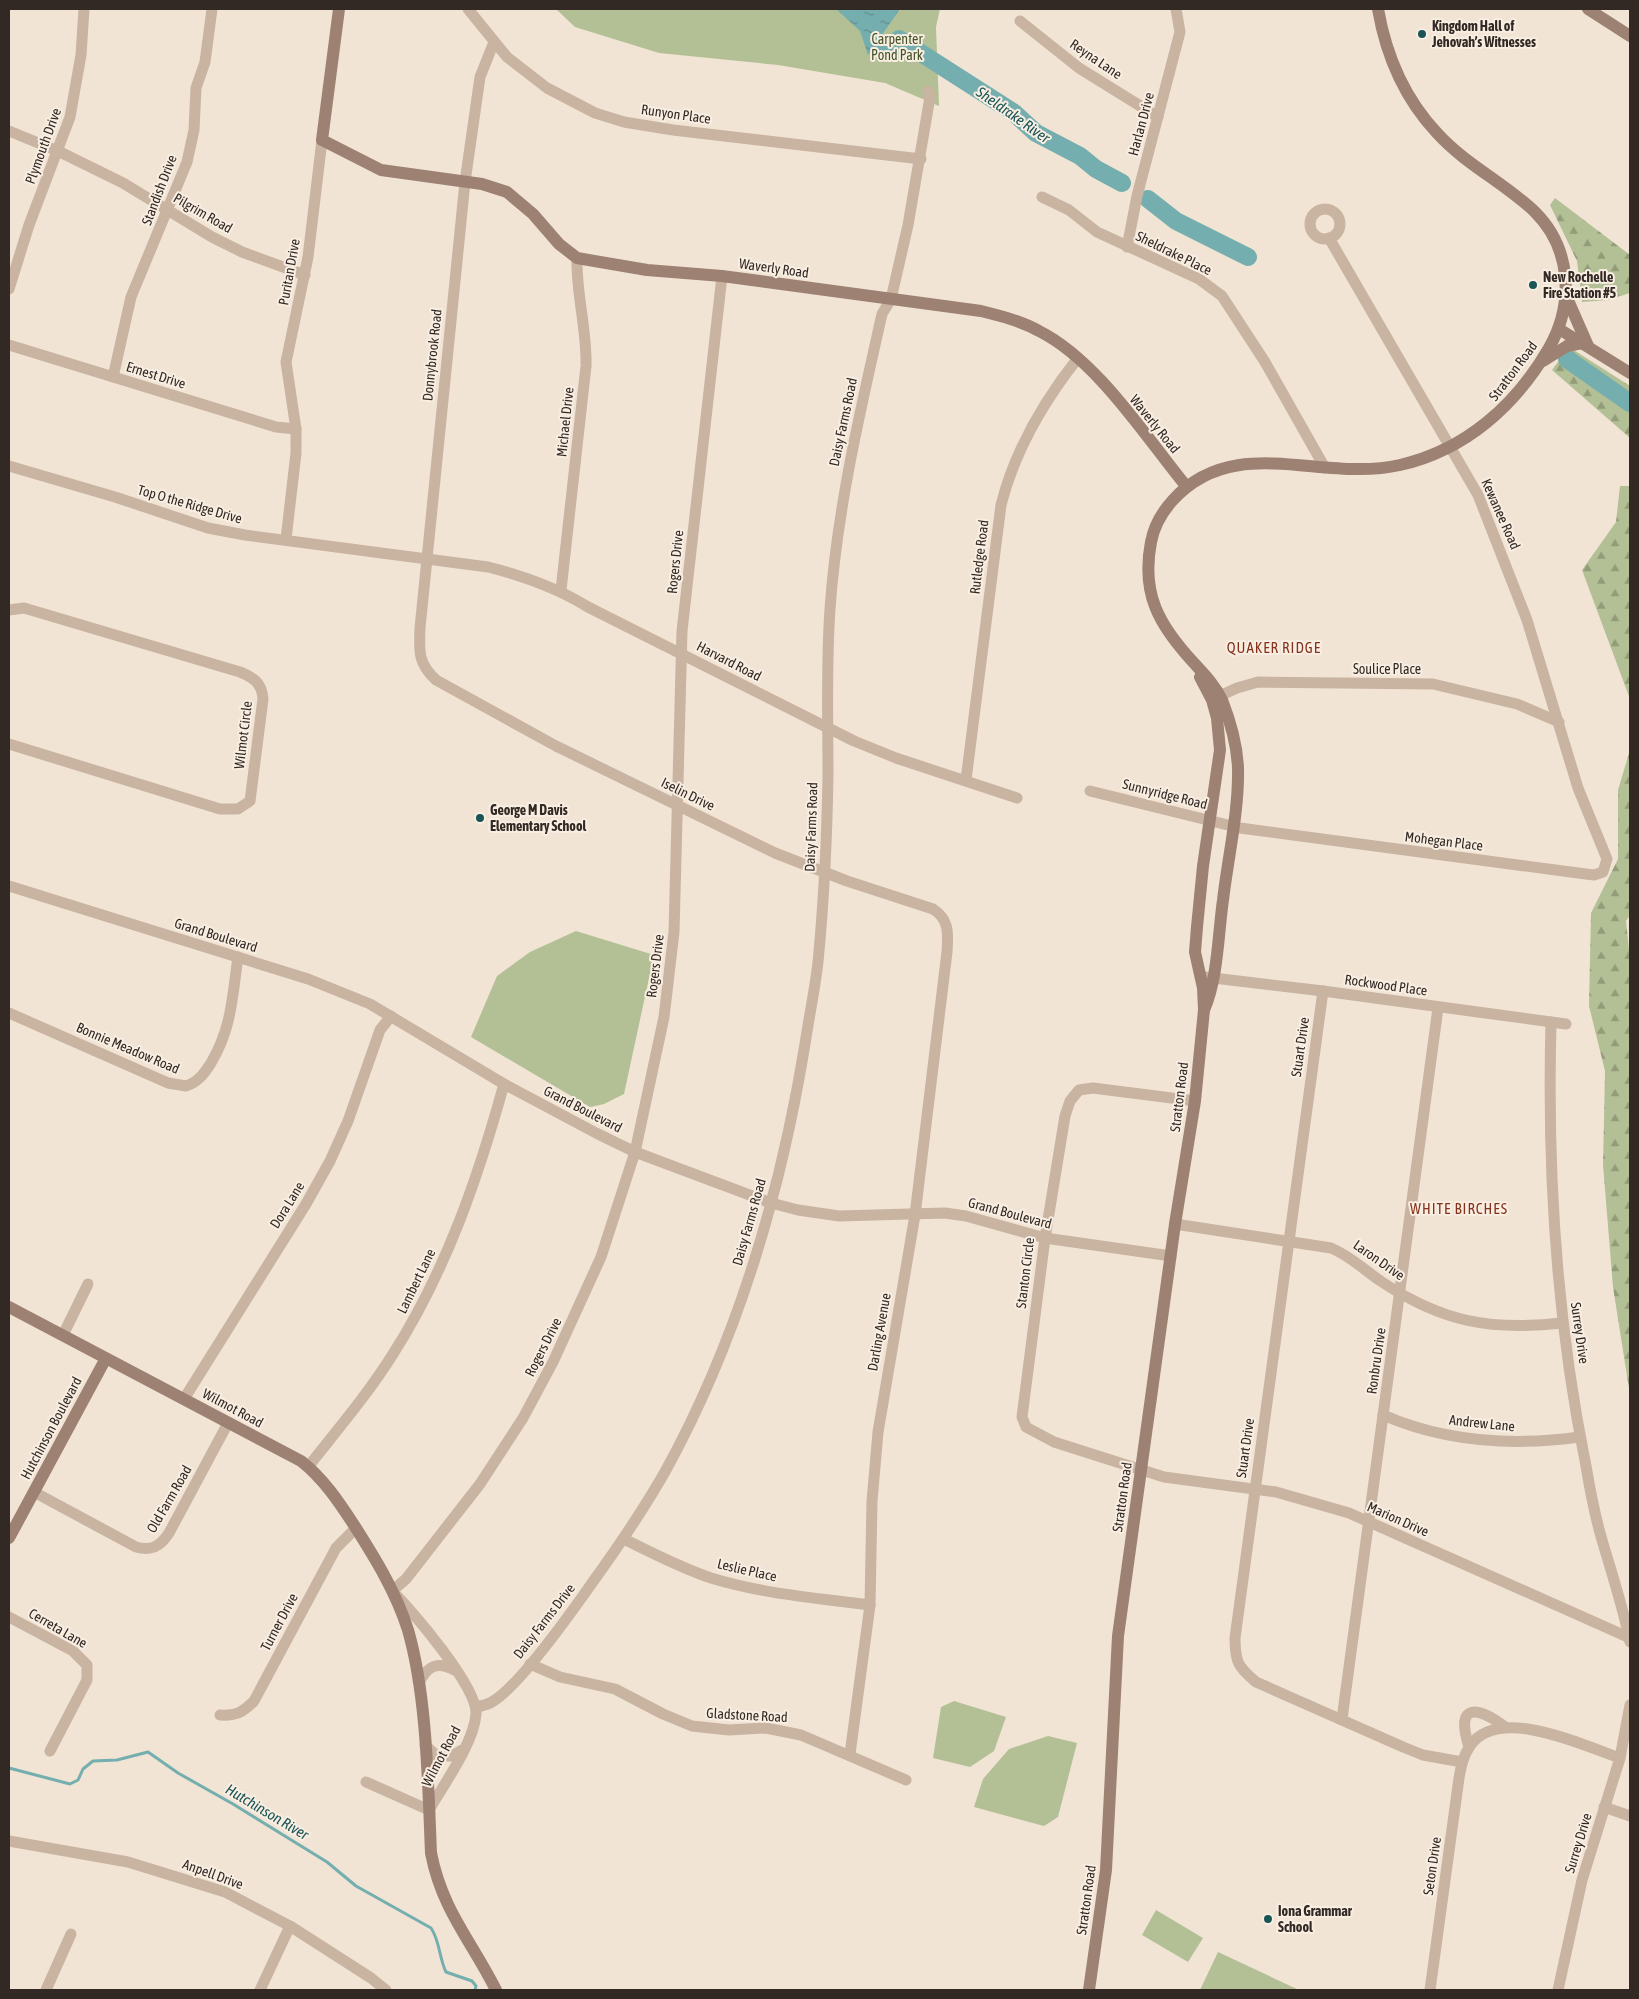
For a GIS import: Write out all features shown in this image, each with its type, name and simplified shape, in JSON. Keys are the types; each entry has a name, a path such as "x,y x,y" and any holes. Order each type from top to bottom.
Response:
{"street":[{"name":"Plymouth Drive","path":"9,289 30,225 70,117 78,82 84,9"},
{"name":"Standish Drive","path":"113,377 131,298 187,162 194,130 196,88 205,62 212,9"},
{"name":"Puritan Drive","path":"286,540 296,453 296,429 286,362 305,275 339,9"},
{"name":"Runyon Place","path":"468,9 507,57 564,99 595,113 624,122 683,131 921,159"},
{"name":"Harlan Drive","path":"1127,247 1137,196 1180,32 1176,9"},
{"name":"Stratton Road","path":"1089,1990 1106,1870 1116,1661 1171,1256 1195,1101 1204,1010 1208,1000 1206,977 1232,826 1238,771 1235,735 1216,698 1191,660 1162,624 1151,600 1148,582 1149,556 1156,525 1165,509 1186,486 1203,475 1245,463 1374,469 1401,465 1450,446 1501,413 1518,394 1540,362 1559,329 1566,296 1563,262 1552,234 1541,219 1523,202 1451,148 1416,106 1392,61 1378,9"},
{"path":"1588,9 1630,36"},
{"name":"Reyna Lane","path":"1020,21 1079,68 1158,117"},
{"name":"Donnybrook Road","path":"429,673 423,666 419,650 426,558 466,182 480,77 494,42"},
{"name":"Daisy Farms Road","path":"624,1538 666,1470 711,1378 753,1264 771,1203 794,1111 818,966 825,872 828,772 826,727 830,607 840,515 858,420 882,314 891,299 908,225 921,159 930,97 928,90"},
{"name":"Pilgrim Road","path":"9,131 58,151 123,183 168,211 242,252 305,275"},
{"name":"Waverly Road","path":"322,140 381,170 495,187 516,198 559,244 577,258 647,270 722,276 981,311 1016,320 1040,331 1078,358 1108,389 1186,486"},
{"name":"Sheldrake Place","path":"1042,197 1069,210 1097,232 1199,279 1222,296 1265,362 1325,468"},
{"name":"Kewanee Road","path":"1329,238 1478,494 1502,552 1559,722 1578,788 1594,826"},
{"name":"Michael Drive","path":"561,590 586,366 587,342 577,278 577,258"},
{"name":"Rogers Drive","path":"392,1591 406,1579 453,1521 480,1484 527,1410 553,1362 601,1257 635,1152 665,1007 674,932 682,631 722,276"},
{"path":"1566,296 1585,346"},
{"path":"1559,329 1630,373"},
{"name":"Ernest Drive","path":"9,346 276,427 296,429"},
{"path":"1540,362 1567,346 1585,346"},
{"name":"Rutledge Road","path":"966,780 1000,514 1006,484 1016,457 1036,418 1078,358"},
{"name":"Top O the Ridge Drive","path":"9,466 114,497 208,528 245,535 426,558"},
{"name":"Harvard Road","path":"426,558 488,566 523,575 561,590 588,607 826,727 896,758 1018,798"},
{"name":"Wilmot Circle","path":"9,610 24,608 240,672 255,680 262,691 262,698 250,800 238,809 220,809 9,744"},
{"name":"Iselin Drive","path":"429,673 436,680 556,746 775,853 933,909 944,918"},
{"name":"Soulice Place","path":"1216,698 1237,688 1258,682 1433,684 1517,704 1559,722"},
{"name":"Stratton Road","path":"1206,977 1196,952 1203,866 1220,750 1216,698"},
{"name":"Sunnyridge Road","path":"1090,791 1232,826"},
{"name":"Mohegan Place","path":"1232,826 1382,848 1594,875 1603,872 1607,859 1594,826"},
{"name":"Grand Boulevard","path":"9,886 308,979 370,1004 504,1084 635,1152 771,1203 798,1210 839,1216 945,1213 966,1216 1045,1238 1171,1256"},
{"name":"Darling Avenue","path":"850,1754 870,1605 872,1501 878,1432 915,1215 947,952 948,926 944,918"},
{"name":"Bonnie Meadow Road","path":"9,1013 168,1083 186,1086 201,1077 225,1037 238,957"},
{"name":"Rockwood Place","path":"1206,977 1566,1024"},
{"name":"Stuart Drive","path":"1323,991 1235,1638 1235,1656 1238,1665 1256,1682 1423,1755 1462,1762"},
{"name":"Ronbru Drive","path":"1342,1719 1438,1008"},
{"name":"Dora Lane","path":"184,1399 306,1204 330,1161 348,1121 380,1030 391,1016"},
{"name":"Surrey Drive","path":"1551,1022 1550,1160 1562,1323 1580,1437 1601,1538 1630,1639"},
{"name":"Lambert Lane","path":"308,1467 376,1379 420,1308 446,1254 469,1196 504,1084"},
{"name":"Stanton Circle","path":"1141,1471 1054,1442 1030,1430 1023,1422 1045,1238 1065,1116 1070,1101 1079,1090 1093,1088 1195,1101"},
{"name":"Laron Drive","path":"1176,1224 1288,1240 1340,1252 1427,1309 1473,1322 1501,1326 1562,1323"},
{"path":"63,1335 88,1284"},
{"name":"Wilmot Road","path":"9,1308 273,1445 308,1467 339,1502 392,1591 407,1629 419,1683 429,1810 430,1853 442,1895 496,1990"},
{"name":"Hutchinson Boulevard","path":"9,1538 106,1360"},
{"name":"Andrew Lane","path":"1383,1416 1428,1431 1482,1440 1515,1442 1580,1437"},
{"name":"Old Farm Road","path":"34,1492 136,1547 150,1549 160,1544 169,1534 228,1423"},
{"name":"Marion Drive","path":"1141,1471 1164,1477 1276,1492 1349,1513 1630,1639"},
{"name":"Turner Drive","path":"220,1715 235,1716 243,1712 254,1700 336,1548 356,1528"},
{"name":"Leslie Place","path":"624,1538 664,1559 712,1578 794,1596 870,1605"},
{"name":"Daisy Farms Drive","path":"476,1707 497,1698 530,1664 569,1616 624,1538"},
{"name":"Wilmot Road","path":"392,1591 417,1615 456,1671 476,1707 475,1722 429,1810"},
{"name":"Cerreta Lane","path":"9,1617 73,1651 87,1665 85,1685 50,1751"},
{"name":"Gladstone Road","path":"530,1664 560,1677 615,1689 663,1714 692,1726 729,1730 783,1730 801,1734 906,1780"},
{"path":"419,1683 426,1669 433,1666 442,1665 456,1671"},
{"name":"Surrey Drive","path":"1558,1990 1582,1880 1620,1758 1630,1705"},
{"path":"1469,1747 1464,1726 1469,1714 1480,1711 1488,1714 1505,1727"},
{"path":"1469,1747 1479,1737 1505,1727 1538,1730 1620,1758"},
{"path":"424,1745 437,1756 452,1756 462,1750"},
{"name":"Seton Drive","path":"1430,1990 1462,1762 1469,1747"},
{"path":"366,1782 429,1810"},
{"path":"1604,1808 1630,1816"},
{"name":"Anpell Drive","path":"9,1841 128,1862 201,1884 239,1898 290,1926 371,1978 386,1990"},
{"path":"260,1990 290,1926"},
{"path":"46,1990 71,1934"}],"green space":[{"name":"Carpenter Pond Park","path":"556,9 940,9 936,27 939,106 885,83 778,65 659,53 575,27"},
{"path":"1555,198 1630,255 1630,293 1608,300 1582,302 1577,261 1550,205"},
{"path":"1569,347 1630,386 1630,438 1552,370"},
{"path":"1620,486 1630,486 1630,699 1582,570 1616,522"},
{"path":"1630,750 1630,915 1626,921 1630,959 1630,1395 1613,1287 1603,1165 1605,1071 1589,1006 1591,913 1618,859 1618,790"},
{"path":"576,931 654,955 624,1094 604,1104 590,1107 471,1037 497,976 530,952"},
{"path":"954,1701 1006,1717 994,1751 970,1767 933,1758 941,1707"},
{"path":"1048,1736 1077,1743 1058,1817 1044,1826 974,1807 983,1779 1009,1749"},
{"path":"1156,1910 1203,1938 1188,1962 1142,1935"},
{"path":"1218,1952 1299,1990 1200,1990"}],"water":[{"path":"836,9 900,9 868,55 860,31"}],"waterway":[{"name":"Sheldrake River","path":"899,39 1013,112 1036,133 1080,156 1096,169 1122,183"},
{"name":"Sheldrake River","path":"875,46 896,54 906,46"},
{"name":"Sheldrake River","path":"1148,199 1176,221 1248,257"},
{"name":"Sheldrake River","path":"1567,359 1630,403"},
{"name":"Hutchinson River","path":"9,1768 70,1784 78,1780 83,1769 93,1761 117,1760 148,1752 178,1773 233,1804 327,1862 356,1886 431,1928 436,1938 446,1972 472,1981 476,1986 475,1990"}],"place":[{"name":"Kingdom Hall of Jehovah’s Witnesses","path":"1422,34"},
{"name":"New Rochelle Fire Station #5","path":"1533,285"},
{"name":"George M Davis Elementary School","path":"480,818"},
{"name":"Iona Grammar School","path":"1268,1919"}],"district":[{"name":"QUAKER RIDGE","path":"1274,648"},
{"name":"WHITE BIRCHES","path":"1459,1209"}]}
